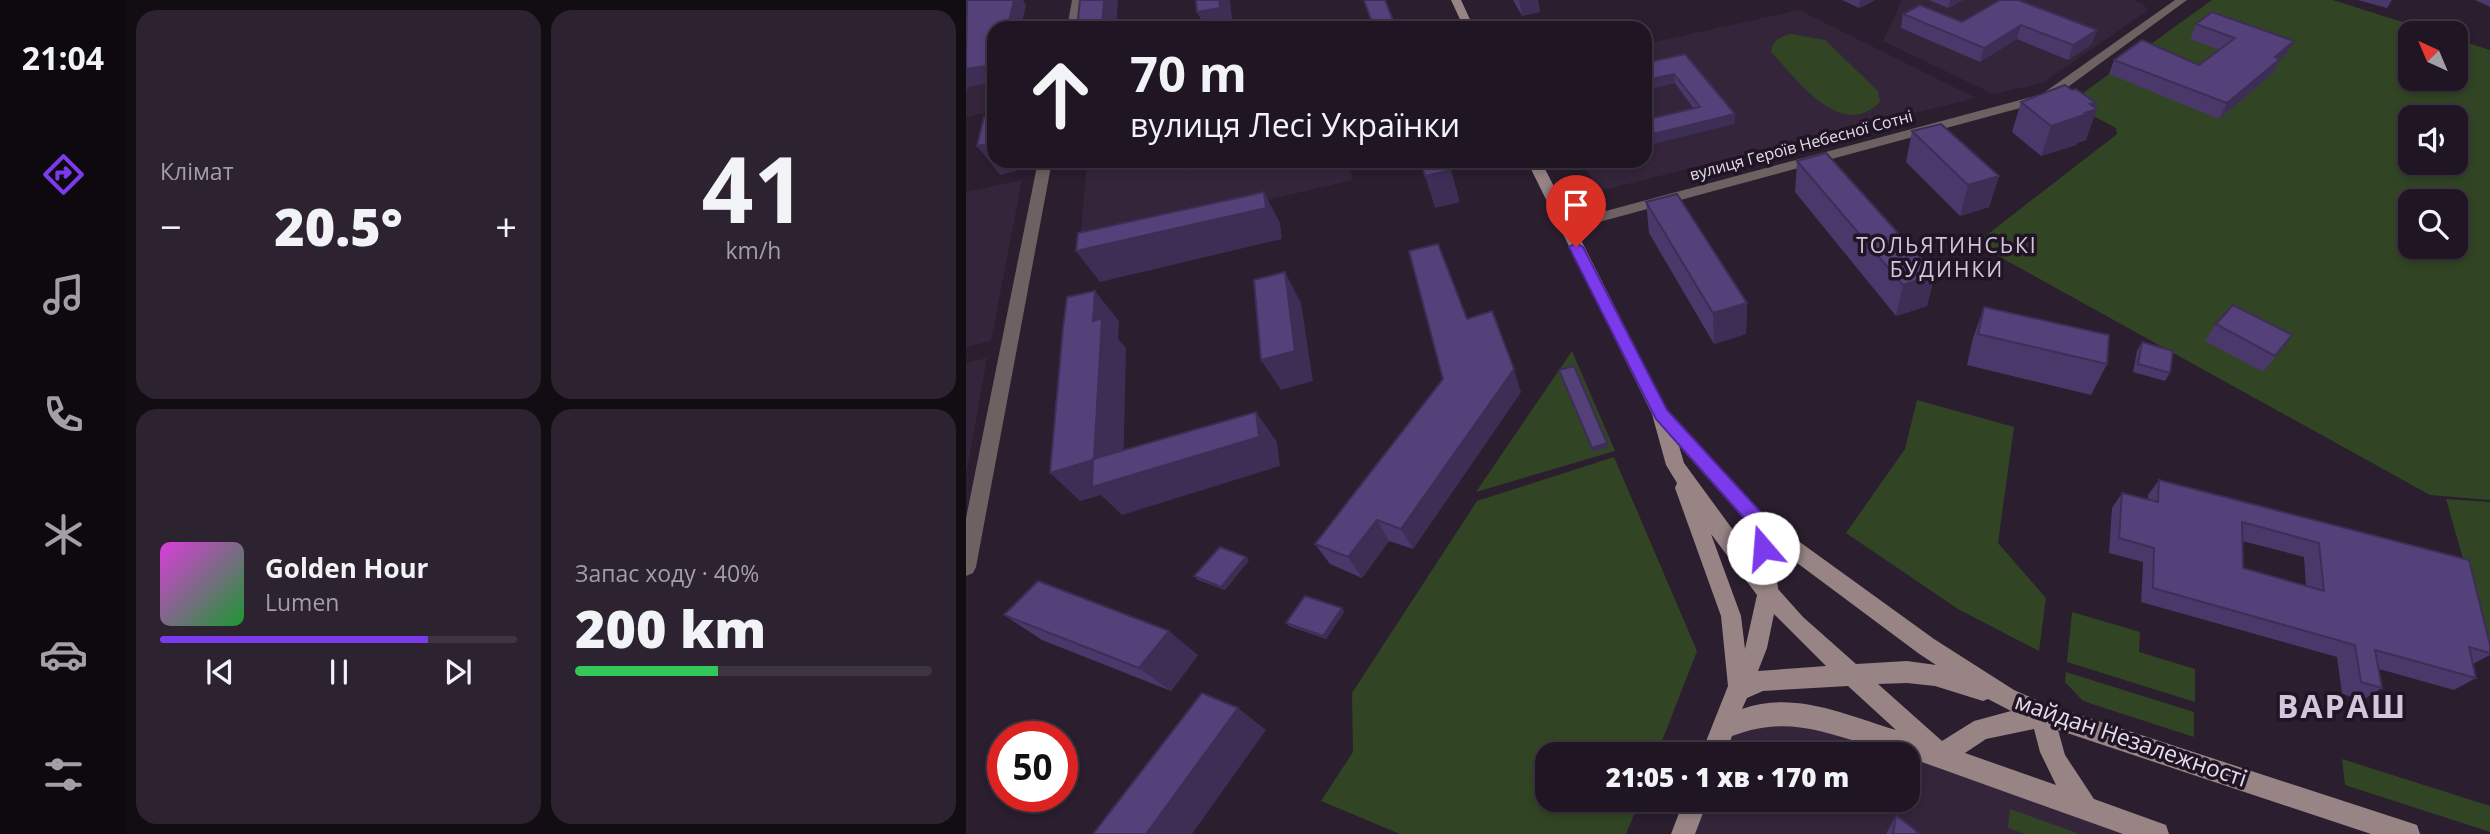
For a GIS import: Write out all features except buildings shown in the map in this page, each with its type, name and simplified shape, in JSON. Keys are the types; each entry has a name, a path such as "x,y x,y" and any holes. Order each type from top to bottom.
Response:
{"main road":[{"path":"1456,0 1466,21"},
{"path":"1537,168 1661,414 1675,465 1731,616 1737,668 1736,692"},
{"name":"майдан Незалежності","path":"1661,414 1761,525 1882,617 2006,698 2045,715 2408,834"},
{"path":"1675,465 1768,593 1796,624 1940,755"},
{"path":"1718,742 1756,648 1768,593 1761,525"},
{"path":"1736,692 1763,680 1907,672 1935,675 2006,698"},
{"path":"1723,728 1752,717 1778,713 1808,715 1940,755 2157,834"},
{"path":"1940,755 1982,729 2045,715 2045,736 2070,785 2085,807"},
{"path":"1683,834 1691,812"}],"street":[{"path":"1073,21 1077,0"},
{"name":"вулиця Героїв Небесної Сотні","path":"1566,226 2046,97 2182,0"},
{"path":"966,567 1044,168"}],"shaded area":[{"path":"1902,0 2133,0 2143,4 2148,10 2043,83 1993,94 1883,41"},
{"path":"1799,10 1976,98 1599,191 1585,168 1652,168 1652,42"},
{"path":"987,30 987,112 966,117 966,34"},
{"path":"1086,168 1350,168 1353,180 1080,243"},
{"path":"1022,180 991,341 966,347 966,192"},
{"path":"987,358 966,475 966,363"},
{"path":"1808,715 1887,742 1718,742 1723,728"},
{"path":"1920,753 2157,834 1683,834 1691,812 1920,812"}],"green space":[{"path":"2212,0 2333,0 2399,21 2398,91 2468,91 2468,43 2490,50 2490,500 2430,495 1982,247 1979,241 2117,134 2116,128 2069,103"},
{"path":"1791,34 1825,40 1878,91 1880,102 1865,112 1850,115 1835,111 1820,102 1771,52 1778,40"},
{"path":"1572,351 1615,451 1476,492"},
{"path":"1917,400 2014,427 1998,543 2046,598 2039,651 1958,609 1846,533 1905,449"},
{"path":"1614,457 1697,651 1662,742 1535,742 1535,812 1635,812 1626,834 1400,834 1321,801 1353,752 1352,693 1477,501"},
{"path":"2446,499 2490,502 2490,654"},
{"path":"2072,612 2140,632 2139,652 2195,669 2195,702 2067,662"},
{"path":"2066,672 2194,712 2194,737 2082,700 2065,682"},
{"path":"2342,759 2490,806 2490,832 2345,785"},
{"path":"2010,809 2077,834 2025,834 2008,828"}],"district":[{"name":"ТОЛЬЯТИНСЬКІ БУДИНКИ","path":"1947,258"},
{"name":"ВАРАШ","path":"2342,707"}],"route":[{"path":"1576,247 1661,414 1761,525 1763,548"}]}
